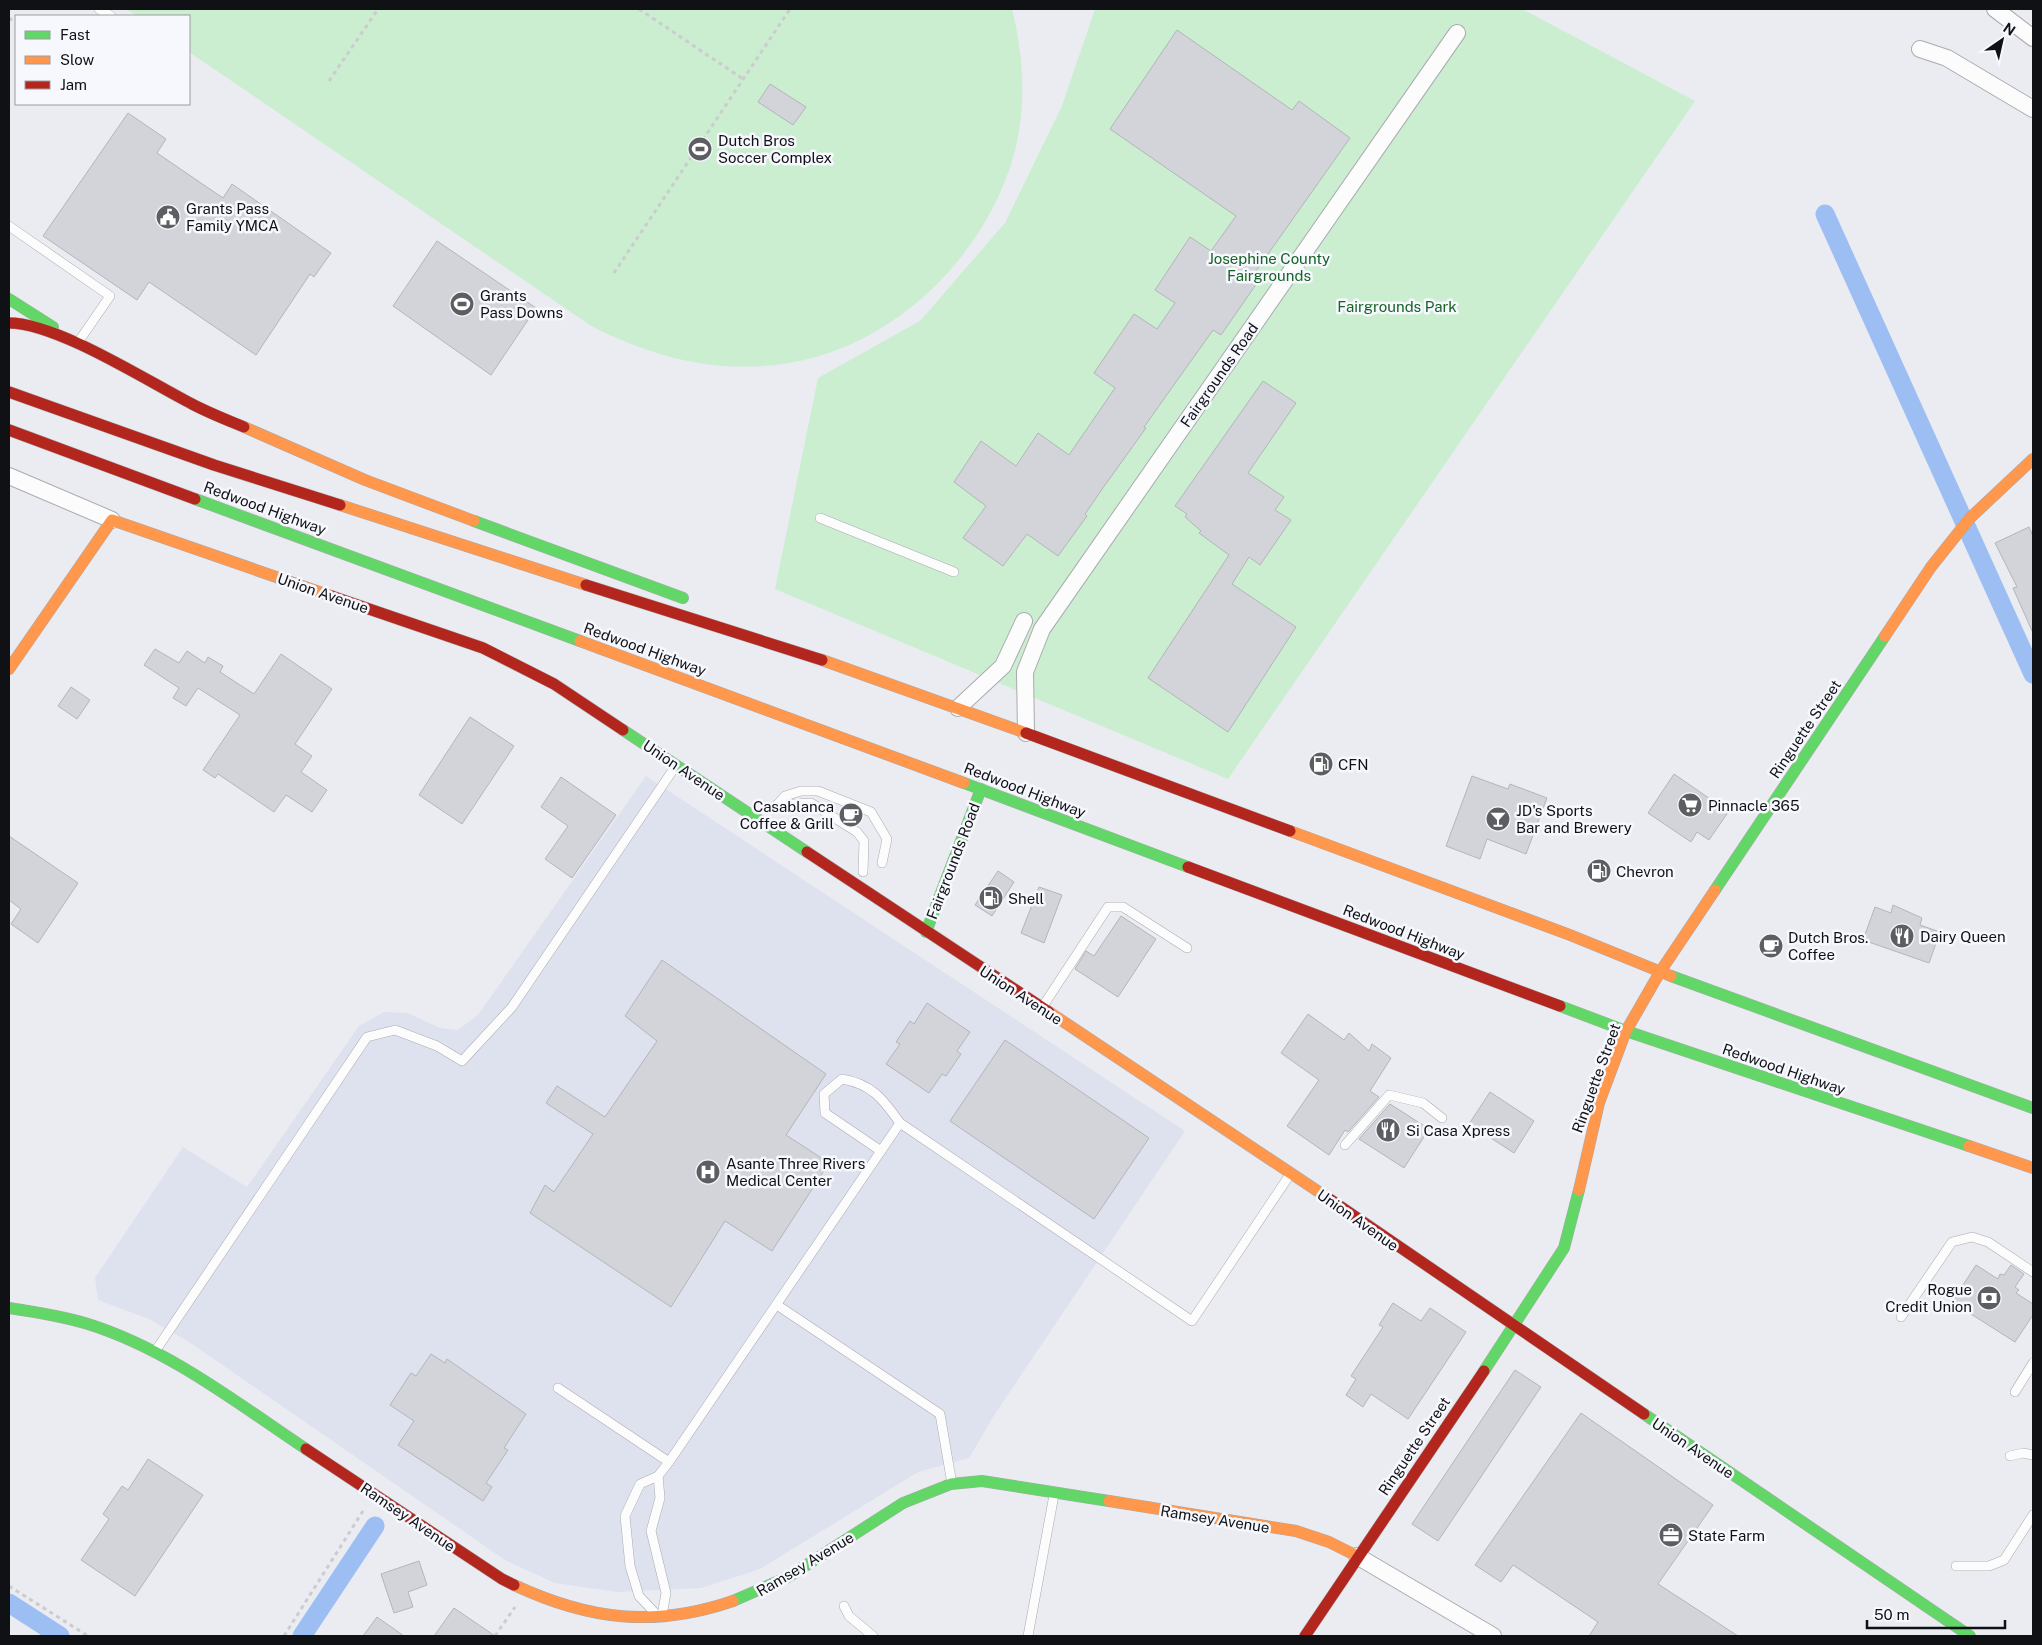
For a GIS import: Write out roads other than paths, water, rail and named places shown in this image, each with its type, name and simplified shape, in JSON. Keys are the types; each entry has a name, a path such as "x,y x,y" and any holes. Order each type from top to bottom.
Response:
{"main road":[{"path":"9,299 78,343 195,406 365,480 692,601"},
{"path":"9,323 22,323 78,343"},
{"name":"Redwood Highway","path":"9,392 214,465 821,660 958,708 1561,932 1660,972 2033,1108"},
{"name":"Redwood Highway","path":"9,430 981,789 1626,1031 2033,1168"},
{"name":"Ringuette Street","path":"1305,1636 1356,1556 1514,1326 1564,1248 1572,1222 1589,1139 1599,1103 1626,1031 1660,972 1937,559 1970,518 2031,464"},
{"path":"9,669 112,520"},
{"name":"Union Avenue","path":"112,520 482,648 554,684 1291,1173 1970,1636"},
{"path":"746,623 821,660"},
{"name":"Fairgrounds Road","path":"926,932 981,789"},
{"name":"Ramsey Avenue","path":"9,1308 74,1320 122,1336 185,1369 525,1592 543,1600 597,1616 662,1623 712,1610 758,1593 810,1564 904,1502 952,1484 982,1482 1296,1532 1329,1542 1356,1556"}],"street":[{"path":"1995,9 2033,38"},
{"name":"Fairgrounds Road","path":"1026,733 1025,672 1042,629 1457,32"},
{"path":"1920,49 1947,58 2033,109"},
{"name":"Union Avenue","path":"9,476 112,520"},
{"path":"958,708 1003,666 1024,621"},
{"name":"Ramsey Avenue","path":"1356,1556 1493,1636"}],"lane":[{"path":"9,226 110,296 78,343"},
{"path":"820,518 954,572"},
{"path":"154,1353 367,1037 395,1030 437,1046 462,1061 512,1007 677,764"},
{"path":"863,872 864,841 857,832 811,803 777,805 785,796 801,791 818,791 871,812 887,839 882,863"},
{"path":"1042,1008 1108,907 1123,907 1187,948"},
{"path":"881,1151 825,1113 824,1094 842,1079 860,1082 886,1102 900,1123 1192,1321 1291,1173"},
{"path":"1345,1144 1389,1095 1424,1102 1442,1118"},
{"path":"662,1623 639,1596 630,1566 625,1516 640,1484 658,1476 669,1462 900,1123"},
{"path":"1901,1317 1952,1242 1972,1236 1988,1242 2033,1272"},
{"path":"777,1305 940,1414 952,1484"},
{"path":"2015,1392 2033,1363"},
{"path":"558,1388 669,1462"},
{"path":"2010,1456 2023,1453 2033,1455"},
{"path":"658,1476 660,1498 651,1531 666,1593 662,1623"},
{"path":"1028,1636 1054,1494"},
{"path":"1956,1566 1989,1566 2004,1560 2033,1515"},
{"path":"844,1606 850,1616 874,1636"}],"waterway":[{"path":"1825,214 2033,674"},
{"path":"302,1636 375,1526"},
{"path":"9,1603 60,1636"}],"place":[{"name":"Dutch Bros Soccer Complex","path":"700,149"},
{"name":"Grants Pass Family YMCA","path":"168,217"},
{"name":"Grants Pass Downs","path":"462,304"},
{"name":"CFN","path":"1321,764"},
{"name":"Pinnacle 365","path":"1690,805"},
{"name":"Casablanca Coffee & Grill","path":"851,815"},
{"name":"JD's Sports Bar and Brewery","path":"1498,819"},
{"name":"Chevron","path":"1599,871"},
{"name":"Shell","path":"991,898"},
{"name":"Dairy Queen","path":"1902,936"},
{"name":"Dutch Bros. Coffee","path":"1771,946"},
{"name":"Si Casa Xpress","path":"1388,1130"},
{"name":"Asante Three Rivers Medical Center","path":"708,1172"},
{"name":"Rogue Credit Union","path":"1989,1298"},
{"name":"State Farm","path":"1671,1535"}],"park label":[{"name":"Josephine County Fairgrounds","path":"1269,266"},
{"name":"Fairgrounds Park","path":"1397,306"}]}
